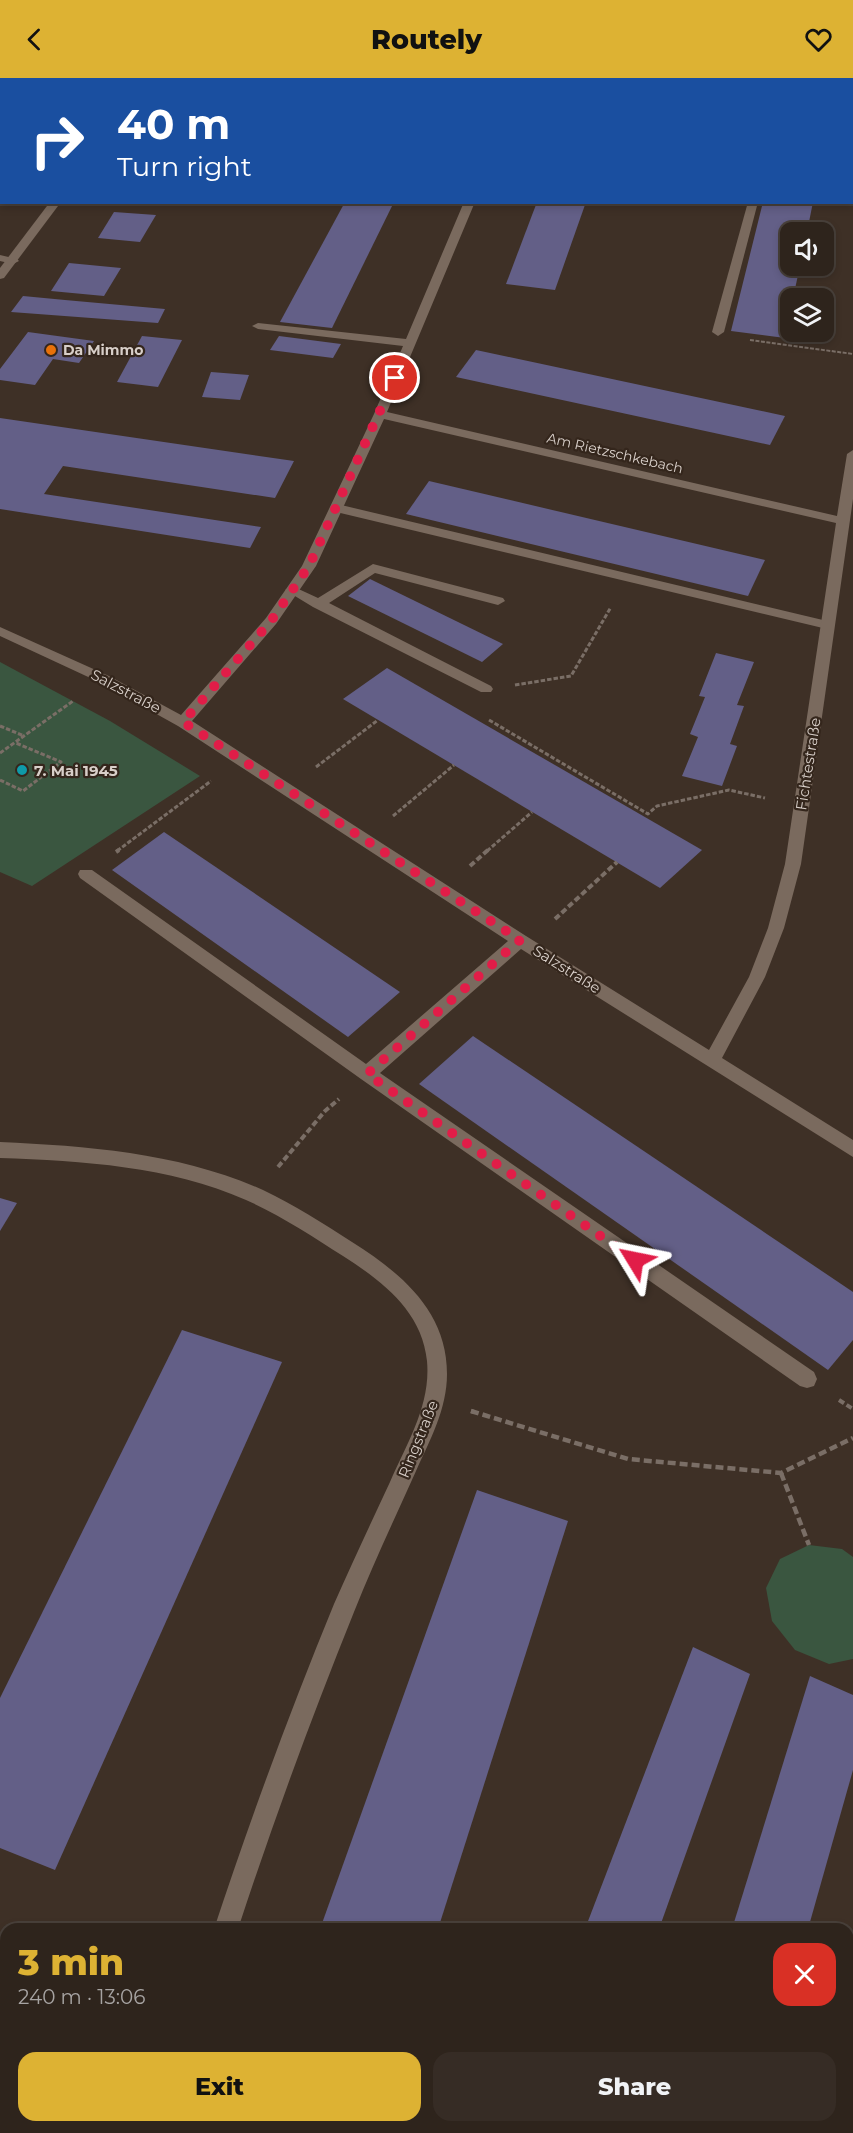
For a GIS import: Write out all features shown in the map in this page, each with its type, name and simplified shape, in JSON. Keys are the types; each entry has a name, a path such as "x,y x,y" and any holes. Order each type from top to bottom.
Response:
{"street":[{"path":"0,276 55,204"},
{"path":"183,722 271,621 309,566 380,414 469,204"},
{"path":"718,332 752,204"},
{"path":"0,258 13,261"},
{"path":"258,326 410,343"},
{"name":"Am Rietzschkebach","path":"380,414 843,521"},
{"name":"Fichtestraße","path":"712,1060 757,977 776,928 793,864 853,454"},
{"path":"337,508 827,625"},
{"path":"318,604 373,568 498,601"},
{"path":"292,590 486,689"},
{"name":"Salzstraße","path":"0,631 104,679 183,722 524,942 853,1149"},
{"path":"86,874 367,1074 807,1379"},
{"path":"367,1074 524,942"},
{"name":"Ringstraße","path":"0,1150 71,1152 143,1162 207,1178 254,1195 295,1216 363,1259 395,1284 419,1310 437,1350 436,1400 344,1608 254,1844 228,1923"}],"path":[{"path":"718,332 730,338 853,354"},
{"path":"486,689 571,676 628,578"},
{"path":"0,753 104,679"},
{"path":"479,715 648,813 657,806 729,789 801,807"},
{"path":"287,789 378,720"},
{"path":"0,726 24,736"},
{"path":"0,780 23,790 61,762 15,742"},
{"path":"86,874 241,759"},
{"path":"364,839 454,765"},
{"path":"440,888 475,862 532,812"},
{"path":"524,942 617,862"},
{"path":"254,1195 325,1111"},
{"path":"482,1414 628,1459 781,1473 853,1438"},
{"path":"781,1473 808,1545"}],"green space":[{"path":"0,662 110,721 200,776 32,886 0,872"},
{"path":"809,1545 842,1549 853,1557 853,1659 829,1664 795,1650 772,1621 766,1588 780,1559"}],"building":[{"path":"344,204 393,204 332,328 280,322"},
{"path":"536,204 585,204 555,290 506,284"},
{"path":"763,204 813,204 809,222 780,222 780,276 798,276 795,288 780,288 780,337 731,331"},
{"path":"114,212 156,215 140,242 98,238"},
{"path":"69,263 121,268 104,296 51,291"},
{"path":"23,296 165,309 158,323 11,312"},
{"name":"Da Mimmo","path":"28,332 94,341 79,363 53,359 35,385 0,380 0,369"},
{"path":"142,336 182,340 158,387 117,382"},
{"path":"279,336 341,344 333,358 270,350"},
{"path":"476,350 785,416 770,445 456,377"},
{"path":"211,372 249,375 240,400 202,397"},
{"path":"0,418 294,461 275,498 63,466 44,494 261,527 250,548 0,509"},
{"path":"429,481 765,560 748,596 406,514"},
{"path":"370,579 503,644 482,662 348,596"},
{"path":"716,653 754,662 737,705 744,706 730,744 737,746 722,786 682,776 698,737 690,734 705,697 699,696"},
{"path":"387,668 702,850 660,888 343,699"},
{"path":"164,832 400,992 348,1037 112,870"},
{"path":"473,1036 853,1292 853,1340 828,1370 419,1084"},
{"path":"0,1198 17,1203 0,1231"},
{"path":"182,1330 282,1362 55,1870 0,1848 0,1698"},
{"path":"477,1490 568,1521 440,1923 322,1923"},
{"path":"693,1647 750,1674 661,1923 587,1923"},
{"path":"810,1676 853,1695 853,1770 810,1923 734,1923"}],"place":[{"name":"Da Mimmo","path":"51,350"},
{"name":"7. Mai 1945","path":"22,770"}],"route":[{"path":"395,378 309,566 271,621 183,722 520,940 367,1074 635,1260"}]}
